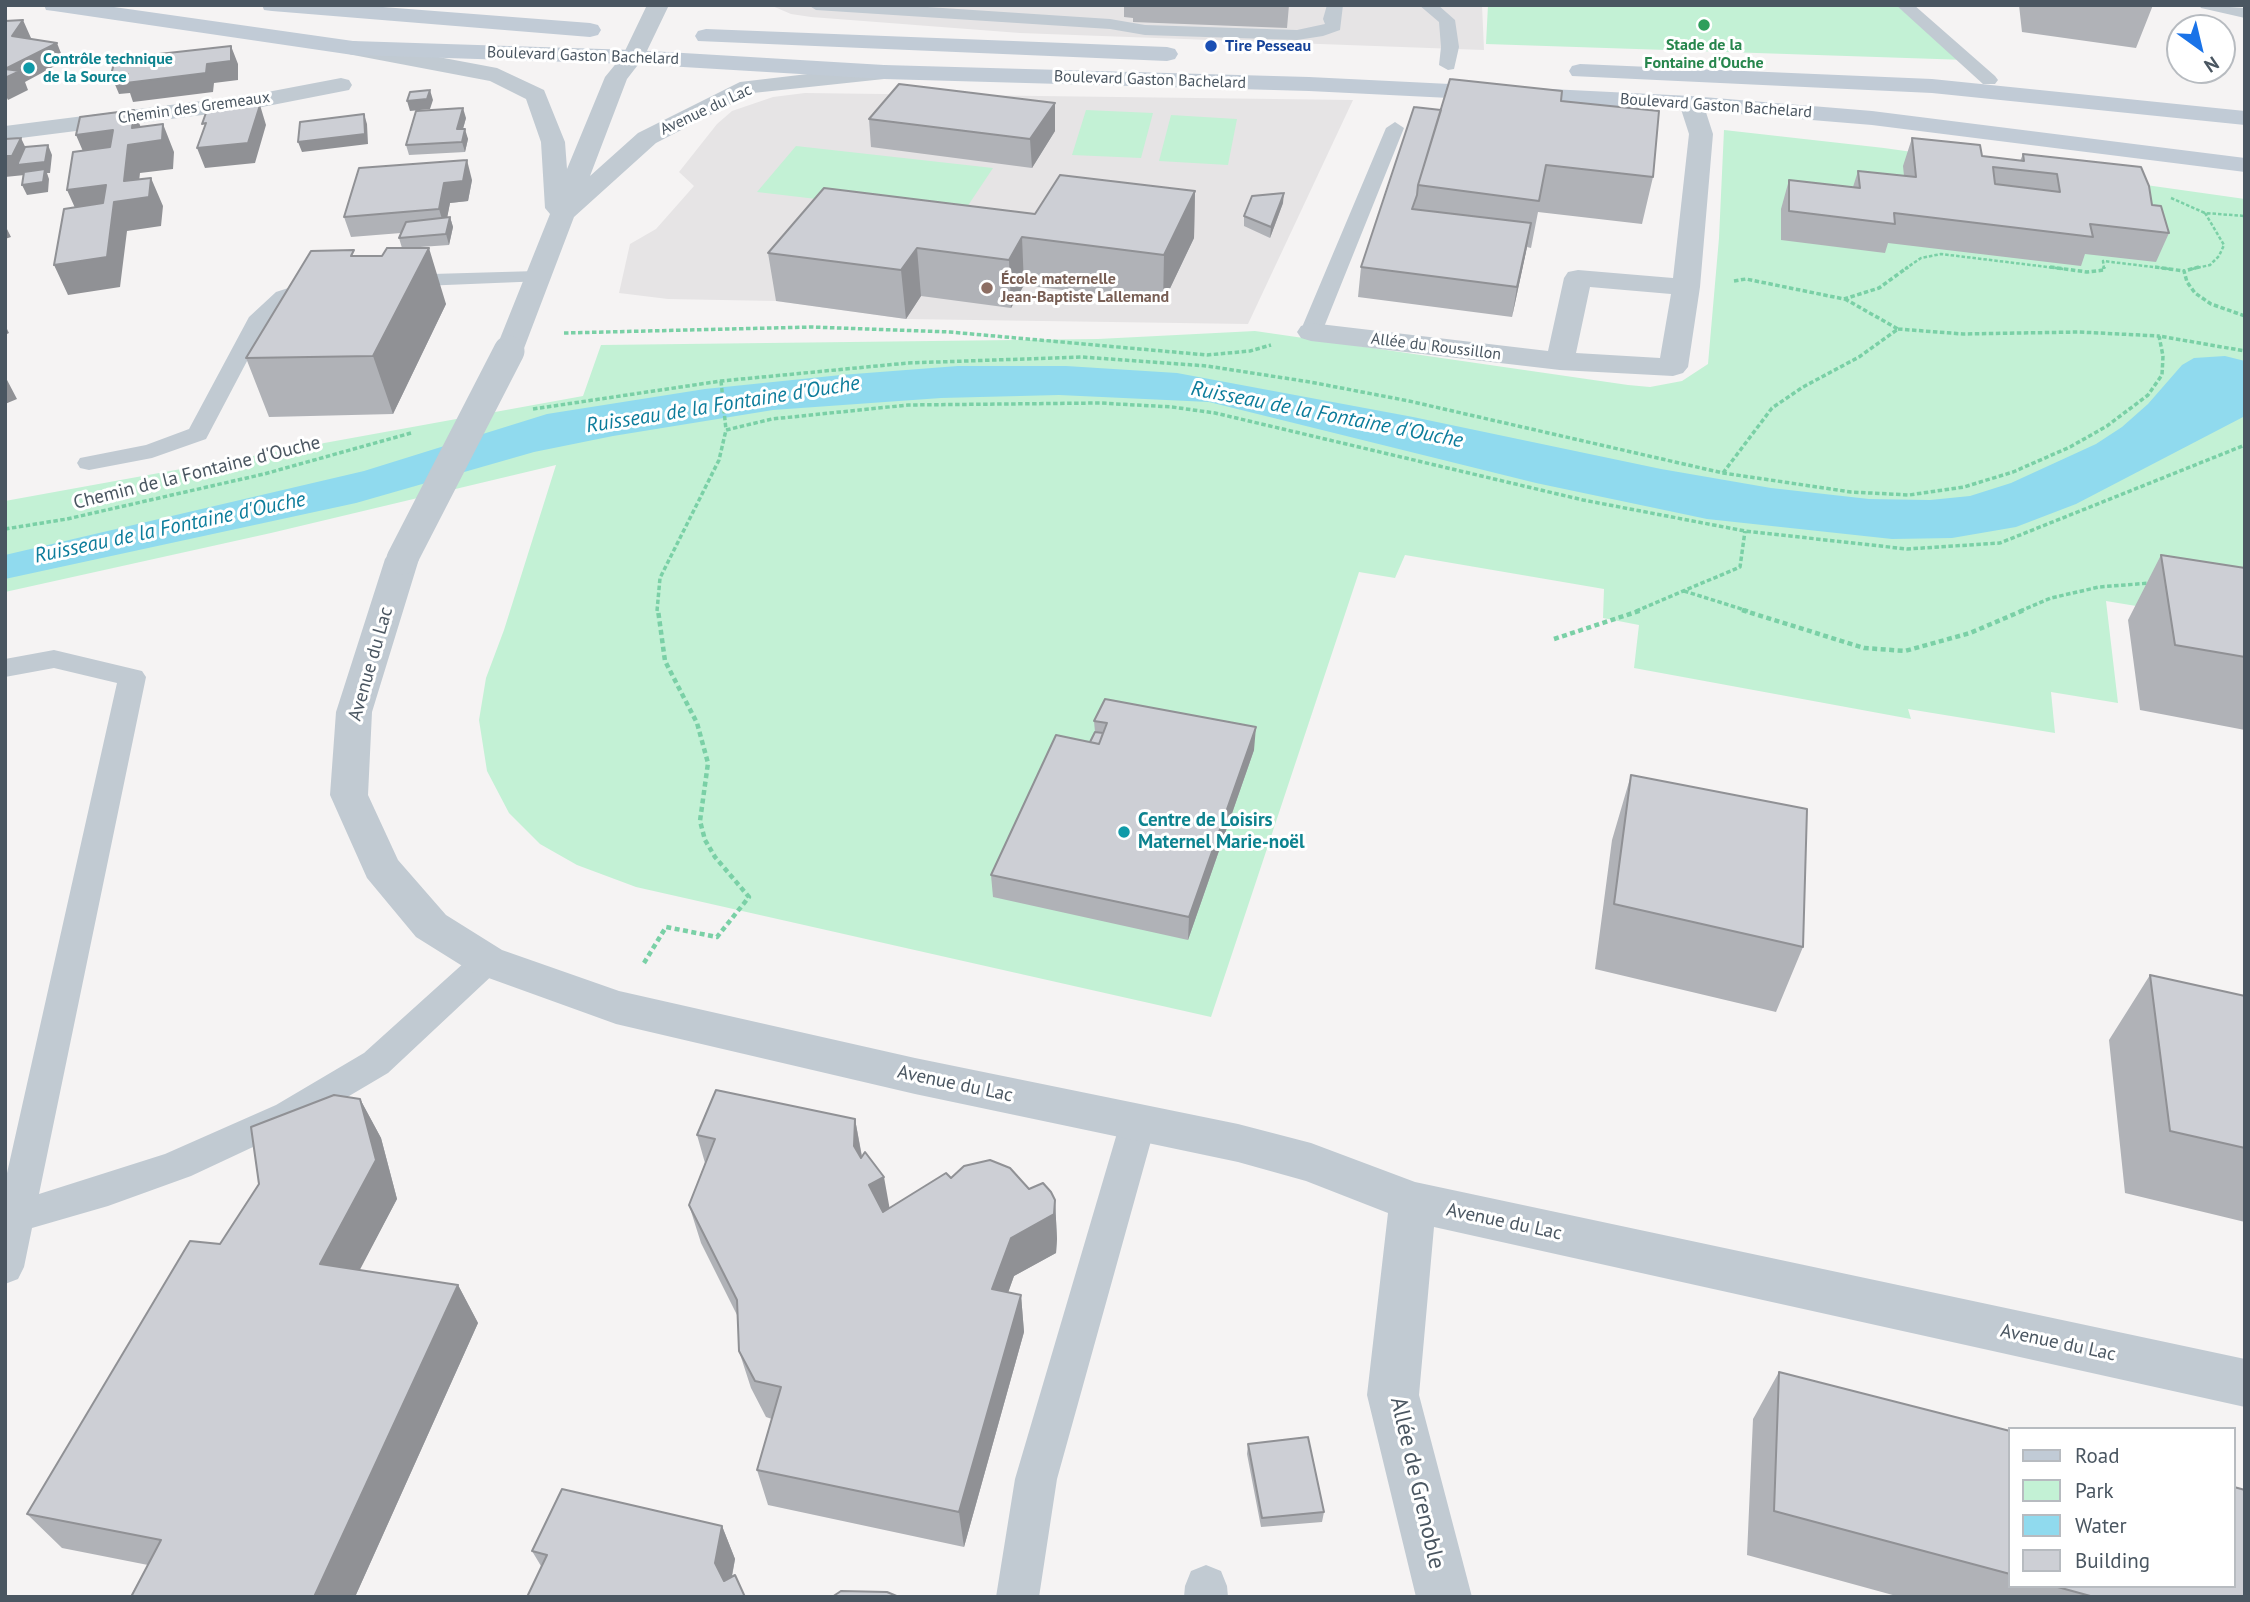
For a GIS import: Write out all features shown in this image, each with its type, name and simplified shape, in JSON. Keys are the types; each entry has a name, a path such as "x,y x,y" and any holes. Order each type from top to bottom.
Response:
{"main road":[{"name":"Boulevard Gaston Bachelard","path":"54,5 354,48 633,57 884,72 1309,84 1691,103 1872,118 2245,165"},
{"name":"Boulevard Gaston Bachelard","path":"272,5 562,29 1183,54"},
{"path":"1420,64 1475,66"},
{"name":"Boulevard Gaston Bachelard","path":"1558,69 1932,86 2245,118"},
{"path":"1932,86 1989,80 2245,98"}],"street":[{"name":"Avenue du Lac","path":"657,5 633,57 616,77 512,343 402,559 354,712 349,795 381,868 431,926 487,961 616,1007 915,1076 1238,1143 1311,1163 1413,1202 2245,1383"},
{"name":"Avenue du Lac","path":"354,48 497,75 536,95 553,142 559,218"},
{"name":"Avenue du Lac","path":"559,218 648,138 748,87 884,72"},
{"name":"Chemin des Gremeaux","path":"5,132 257,101 341,85"},
{"name":"Allée du Roussillon","path":"1311,332 1560,361 1673,367 1686,287 1701,134 1691,103"},
{"path":"1560,361 1578,278 1686,287"},
{"name":"Allée de Grenoble","path":"1413,1202 1393,1395 1444,1597"}],"lane":[{"path":"816,5 1110,24 1146,30 1297,35 1323,31 1334,26 1331,19 1335,5"},
{"path":"1427,5 1447,20 1450,47 1448,65"},
{"path":"1904,5 1989,80"},
{"path":"2207,5 2245,13"},
{"path":"1311,332 1395,128"},
{"path":"373,282 537,277"},
{"path":"89,463 152,451 198,434 257,322 284,297 319,284 346,283"},
{"path":"5,668 54,659 132,677 5,1267"},
{"path":"16,1217 108,1190 178,1165 288,1115 376,1063 487,961"},
{"path":"1017,1597 1036,1479 1138,1123"}],"path":[{"path":"1844,299 1879,288 1921,258 1941,254 2087,272 2104,270 2103,261 2184,271 2210,265 2219,256 2224,245 2214,223 2205,213 2245,216"},
{"path":"2184,271 2187,282 2195,293 2211,303 2245,316"},
{"path":"1686,287 1746,279 1844,299 1898,329 1963,334 2079,332 2159,336 2245,351"},
{"path":"512,343 571,332 826,328 950,332 1207,355 1250,351 1311,332"},
{"path":"1723,473 1772,408 1803,387 1859,357 1898,329"},
{"path":"522,412 721,381 908,363 1082,357 1207,366 1310,382 1409,401 1723,473 1851,492 1909,495 1964,487 2013,472 2088,436 2148,395 2162,374 2163,355 2159,336"},
{"path":"1207,355 1207,366"},
{"path":"616,1007 666,927 717,937 749,897 715,857 705,840 700,821 708,763 697,723 665,661 657,616 660,578 719,460 726,430 721,381"},
{"path":"726,430 772,419 908,405 1100,403 1172,407 1241,419 1583,500 1745,531 1907,549 2000,543 2245,445"},
{"name":"Chemin de la Fontaine d'Ouche","path":"5,529 67,519 264,474 419,432"},
{"path":"1554,639 1643,609 1740,567 1745,531"},
{"path":"1684,591 1864,648 1905,651 1970,633 2052,598 2098,587 2164,584"}],"shaded area":[{"path":"770,5 1482,5 1484,50 1020,33 811,17 791,14"},
{"path":"805,93 1353,100 1248,324 906,319 776,301 668,299 619,293 630,244 656,229 694,186 679,172 717,124 732,111 773,97"}],"green space":[{"name":"Stade de la Fontaine d'Ouche","path":"1488,5 1896,5 1967,60 1486,44"},
{"path":"1086,110 1153,113 1141,158 1072,155"},
{"path":"1171,115 1237,119 1228,165 1159,161"},
{"path":"1724,130 1884,148 2245,199 2245,624 2106,601 2118,703 2051,692 2055,733 1908,709 1911,719 1634,668 1639,625 1603,618 1604,589 1405,555 1395,578 1359,572 1211,1017 636,887 577,865 540,844 509,813 487,771 479,720 486,678 504,630 556,465 271,533 5,592 5,501 583,396 601,345 1098,339 1255,331 1628,385 1650,387 1682,381 1708,364 1719,238"},
{"path":"796,146 993,168 961,216 757,192"}],"water":[{"name":"Ruisseau de la Fontaine d'Ouche","path":"2225,356 2245,361 2245,416 2076,504 2016,527 1952,538 1892,539 1707,519 1536,483 1209,402 1059,395 941,398 773,410 613,436 534,452 356,503 5,579 5,555 364,471 547,414 705,389 841,375 958,366 1066,366 1177,373 1413,417 1661,469 1771,488 1869,499 1930,500 1970,496 2011,483 2096,444 2122,427 2148,404 2182,365 2194,358"}],"building":[{"path":"23,20 12,36 57,43 5,69 5,21"},
{"path":"231,46 231,61 207,64 206,73 126,83 128,74 111,75 114,63 123,58"},
{"path":"5,69 20,71 5,78"},
{"path":"1450,79 1562,91 1561,101 1659,111 1653,177 1546,165 1539,201 1418,185"},
{"path":"899,84 1055,103 1030,139 869,119"},
{"path":"430,90 427,99 407,101 410,92"},
{"path":"260,105 248,143 197,148 206,123 202,124 207,110"},
{"path":"1414,107 1441,110 1412,209 1531,223 1517,287 1361,267"},
{"path":"463,108 457,129 465,129 462,142 406,145 416,111"},
{"path":"134,110 132,128 163,124 162,140 128,145 124,181 151,178 149,197 114,202 107,257 54,265 64,209 103,203 106,185 67,190 73,152 110,147 113,130 76,135 80,117"},
{"path":"364,114 365,134 298,142 300,122"},
{"path":"21,138 12,156 5,156 5,139"},
{"path":"1912,138 1980,145 1982,156 2024,161 2023,154 2141,167 2149,186 2152,205 2161,206 2169,233 2090,224 2093,237 1894,213 1895,224 1789,211 1789,180 1860,188 1858,171 1916,177","holes":["1993,167 2057,174 2060,192 1995,184"]},
{"path":"48,145 45,162 17,165 25,147"},
{"path":"467,160 463,181 444,183 439,209 344,217 359,168"},
{"path":"45,169 43,182 22,185 24,172"},
{"path":"1060,175 1195,191 1164,255 1022,237 1009,260 917,248 901,270 768,253 824,188 1035,214"},
{"path":"1284,193 1271,227 1244,216 1252,196"},
{"path":"450,217 446,234 399,238 406,222"},
{"path":"387,248 429,248 373,356 246,358 311,251 354,250 351,256 382,256"},
{"path":"2161,555 2245,568 2245,657 2175,645"},
{"name":"Centre de Loisirs Maternel Marie-noël","path":"1105,699 1256,727 1189,917 991,875 1056,735 1099,744 1107,723 1094,721"},
{"path":"1095,732 1103,733 1099,744 1090,742"},
{"path":"1631,775 1807,809 1803,947 1614,904"},
{"path":"2150,975 2245,996 2245,1148 2170,1131"},
{"path":"716,1090 855,1119 854,1146 861,1158 865,1152 884,1177 869,1185 883,1212 946,1173 951,1178 964,1166 990,1160 1010,1168 1029,1189 1043,1183 1051,1192 1055,1200 1054,1214 1011,1238 992,1289 1021,1295 959,1512 757,1470 781,1387 755,1381 739,1351 737,1300 689,1205 715,1139 697,1135"},
{"path":"334,1095 360,1099 376,1160 320,1264 458,1285 314,1597 131,1597 161,1540 27,1514 190,1241 220,1244 259,1184 251,1127"},
{"path":"1779,1372 2008,1430 2008,1573 1774,1511"},
{"path":"1308,1437 1324,1512 1262,1518 1248,1444"},
{"path":"2236,1488 2245,1490 2245,1597 2094,1597 2061,1588 2236,1588"},
{"path":"562,1489 722,1526 715,1563 724,1581 735,1575 745,1597 527,1597 547,1555 532,1551"},
{"path":"841,1591 887,1592 899,1597 832,1597"}],"place":[{"name":"Stade de la Fontaine d'Ouche","path":"1704,25"},
{"name":"Tire Pesseau","path":"1211,46"},
{"name":"Contrôle technique de la Source","path":"29,68"},
{"name":"École maternelle Jean-Baptiste Lallemand","path":"987,288"},
{"name":"Centre de Loisirs Maternel Marie-noël","path":"1124,832"}]}
